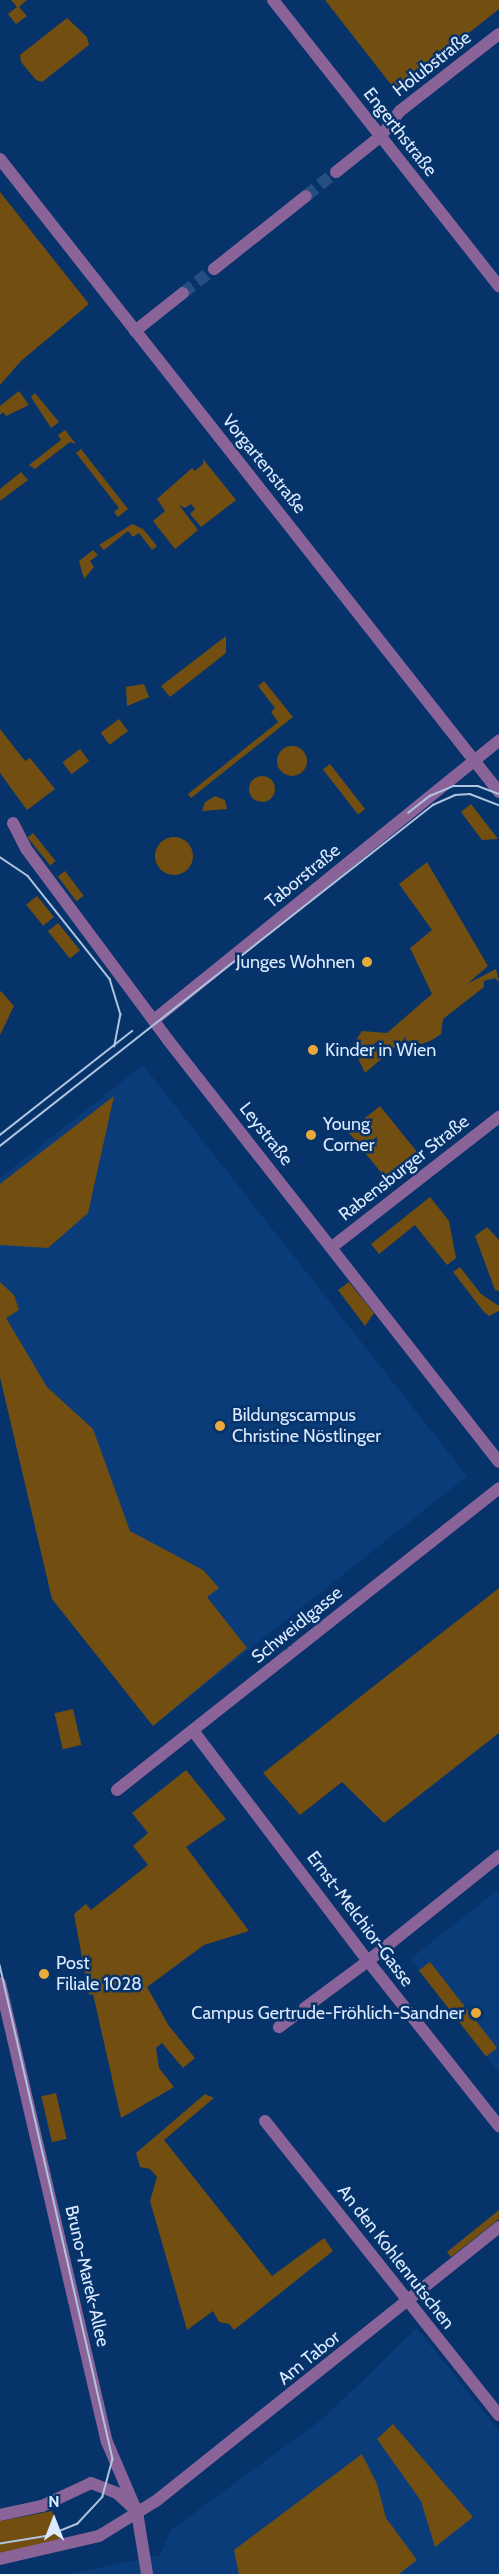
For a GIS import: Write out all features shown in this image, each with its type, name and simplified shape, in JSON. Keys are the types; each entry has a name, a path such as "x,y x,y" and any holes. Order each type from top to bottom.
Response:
{"street":[{"name":"Engerthstraße","path":"273,0 499,286"},
{"name":"Holubstraße","path":"336,172 381,136 400,111 499,34"},
{"name":"Vorgartenstraße","path":"0,159 499,792"},
{"path":"214,269 306,196"},
{"path":"135,331 183,293"},
{"name":"Taborstraße","path":"154,1020 499,741"},
{"name":"Leystraße","path":"13,823 27,850 154,1020 499,1462"},
{"name":"Rabensburger Straße","path":"332,1247 499,1117"},
{"name":"Schweidlgasse","path":"117,1790 194,1732 499,1488"},
{"name":"Ernst-Melchior-Gasse","path":"194,1732 368,1961 499,2126"},
{"path":"279,2027 368,1961 499,1856"},
{"name":"Bruno-Marek-Allee","path":"0,1983 107,2442 137,2512 147,2574"},
{"name":"An den Kohlenrutschen","path":"265,2121 499,2415"},
{"name":"Am Tabor","path":"0,2559 99,2536 137,2512 246,2432 499,2227"},
{"path":"0,2515 42,2506 91,2483 117,2493 137,2512"}],"shaded area":[{"path":"11,0 27,0 19,7 27,16 16,24 8,14 17,7"},
{"path":"325,0 499,0 499,9 396,91"},
{"path":"67,18 87,37 89,45 42,82 36,80 21,62 20,55"},
{"path":"0,192 89,304 21,361 0,385"},
{"path":"19,391 29,405 6,416 3,412 0,415 0,406"},
{"path":"35,393 59,422 51,428 31,397"},
{"path":"65,430 76,444 70,442 35,469 29,465 61,440 58,435"},
{"path":"81,449 128,509 118,517 114,512 119,508 76,453"},
{"path":"203,459 236,500 201,527 190,514 195,509 191,504 185,508 179,505 198,530 175,549 153,521 165,511 157,499 192,468 195,471 203,464"},
{"path":"21,472 28,480 0,501 0,489"},
{"path":"132,524 143,529 157,546 152,550 139,533 133,537 128,531 104,550 99,545"},
{"path":"93,550 98,555 90,561 94,567 84,579 79,561"},
{"path":"226,636 226,653 170,697 161,686"},
{"path":"264,681 293,717 191,798 188,794 278,722 271,712 275,708 258,686"},
{"path":"144,684 149,697 127,706 126,687"},
{"path":"119,719 128,731 110,745 101,733"},
{"path":"0,729 25,761 30,758 55,789 27,810 0,773"},
{"path":"292,746 303,750 307,761 303,772 292,776 281,772 277,761 281,750"},
{"path":"80,749 89,761 71,774 62,762"},
{"path":"330,764 365,809 358,814 323,770"},
{"path":"262,776 271,780 275,789 271,798 262,802 253,798 249,789 253,780"},
{"path":"215,796 225,800 227,809 202,811 205,802"},
{"path":"471,804 498,839 482,840 461,812"},
{"path":"33,833 56,861 50,865 28,837"},
{"path":"174,837 187,843 193,856 187,869 174,875 161,869 155,856 161,843"},
{"path":"427,862 488,966 467,984 496,969 499,982 495,978 484,981 484,987 443,1019 441,1034 422,1044 403,1040 365,1073 352,1046 362,1031 387,1033 432,994 410,948 432,930 399,884"},
{"path":"65,871 84,896 76,901 58,876"},
{"path":"37,896 54,917 43,926 26,905"},
{"path":"58,923 80,950 70,958 48,931"},
{"path":"0,992 14,1006 0,1035"},
{"name":"Bildungscampus Christine Nöstlinger","path":"143,1065 467,1476 153,1726 52,1599 0,1377 0,1178"},
{"path":"114,1096 88,1213 48,1248 0,1245 0,1184"},
{"path":"380,1106 418,1153 386,1178 348,1132"},
{"path":"430,1197 449,1221 456,1258 447,1265 415,1225 379,1254 371,1244"},
{"path":"487,1227 499,1240 499,1291 495,1290 475,1236"},
{"path":"460,1267 481,1294 499,1306 499,1311 489,1316 484,1312 453,1272"},
{"path":"0,1282 14,1295 19,1310 6,1318 47,1387 93,1429 130,1531 203,1570 219,1588 207,1597 247,1648 153,1726 52,1599 0,1377"},
{"path":"349,1282 374,1313 365,1326 338,1290"},
{"path":"499,1588 499,1733 384,1823 342,1782 300,1815 263,1773"},
{"path":"73,1709 81,1745 63,1749 54,1713"},
{"path":"186,1770 226,1819 186,1847 249,1931 204,1945 147,1987 169,2026 195,2058 183,2068 162,2043 156,2048 159,2068 174,2087 121,2118 93,1994 89,1995 74,1914 86,1904 91,1910 148,1865 133,1846 148,1833 132,1813"},
{"name":"Campus Gertrude-Fröhlich-Sandner","path":"499,1889 499,2072 410,1959"},
{"path":"430,1962 497,2048 486,2057 419,1971"},
{"path":"56,2093 67,2139 52,2142 41,2096"},
{"path":"205,2094 214,2098 164,2140 272,2276 324,2238 333,2251 234,2330 229,2324 219,2322 213,2311 187,2330 150,2201 157,2177 150,2169 140,2167 136,2153"},
{"path":"499,2210 499,2219 451,2257 447,2252"},
{"path":"389,2244 407,2266 401,2273 385,2253"},
{"path":"417,2328 499,2431 499,2574 70,2574 160,2555 171,2530 325,2417"},
{"path":"393,2424 473,2517 435,2547 421,2501 377,2439"},
{"path":"362,2454 377,2484 386,2518 417,2560 399,2574 239,2574 234,2550"},
{"path":"52,2511 61,2541 0,2554 0,2521"}],"tunnel":[{"path":"306,196 336,172"},
{"path":"183,293 214,269"}],"tram line":[{"path":"408,813 430,796 454,786 478,786 499,794"},
{"path":"0,1146 433,805 455,795 470,794 499,805"},
{"path":"0,857 28,876 110,979 121,1014 115,1046"},
{"path":"0,1135 132,1031"},
{"path":"0,1965 113,2459 103,2497 78,2524 49,2536 0,2544"}],"place":[{"name":"Junges Wohnen","path":"367,962"},
{"name":"Kinder in Wien","path":"313,1050"},
{"name":"Young Corner","path":"311,1135"},
{"name":"Bildungscampus Christine Nöstlinger","path":"220,1426"},
{"name":"Post Filiale 1028","path":"44,1974"},
{"name":"Campus Gertrude-Fröhlich-Sandner","path":"476,2013"}]}
